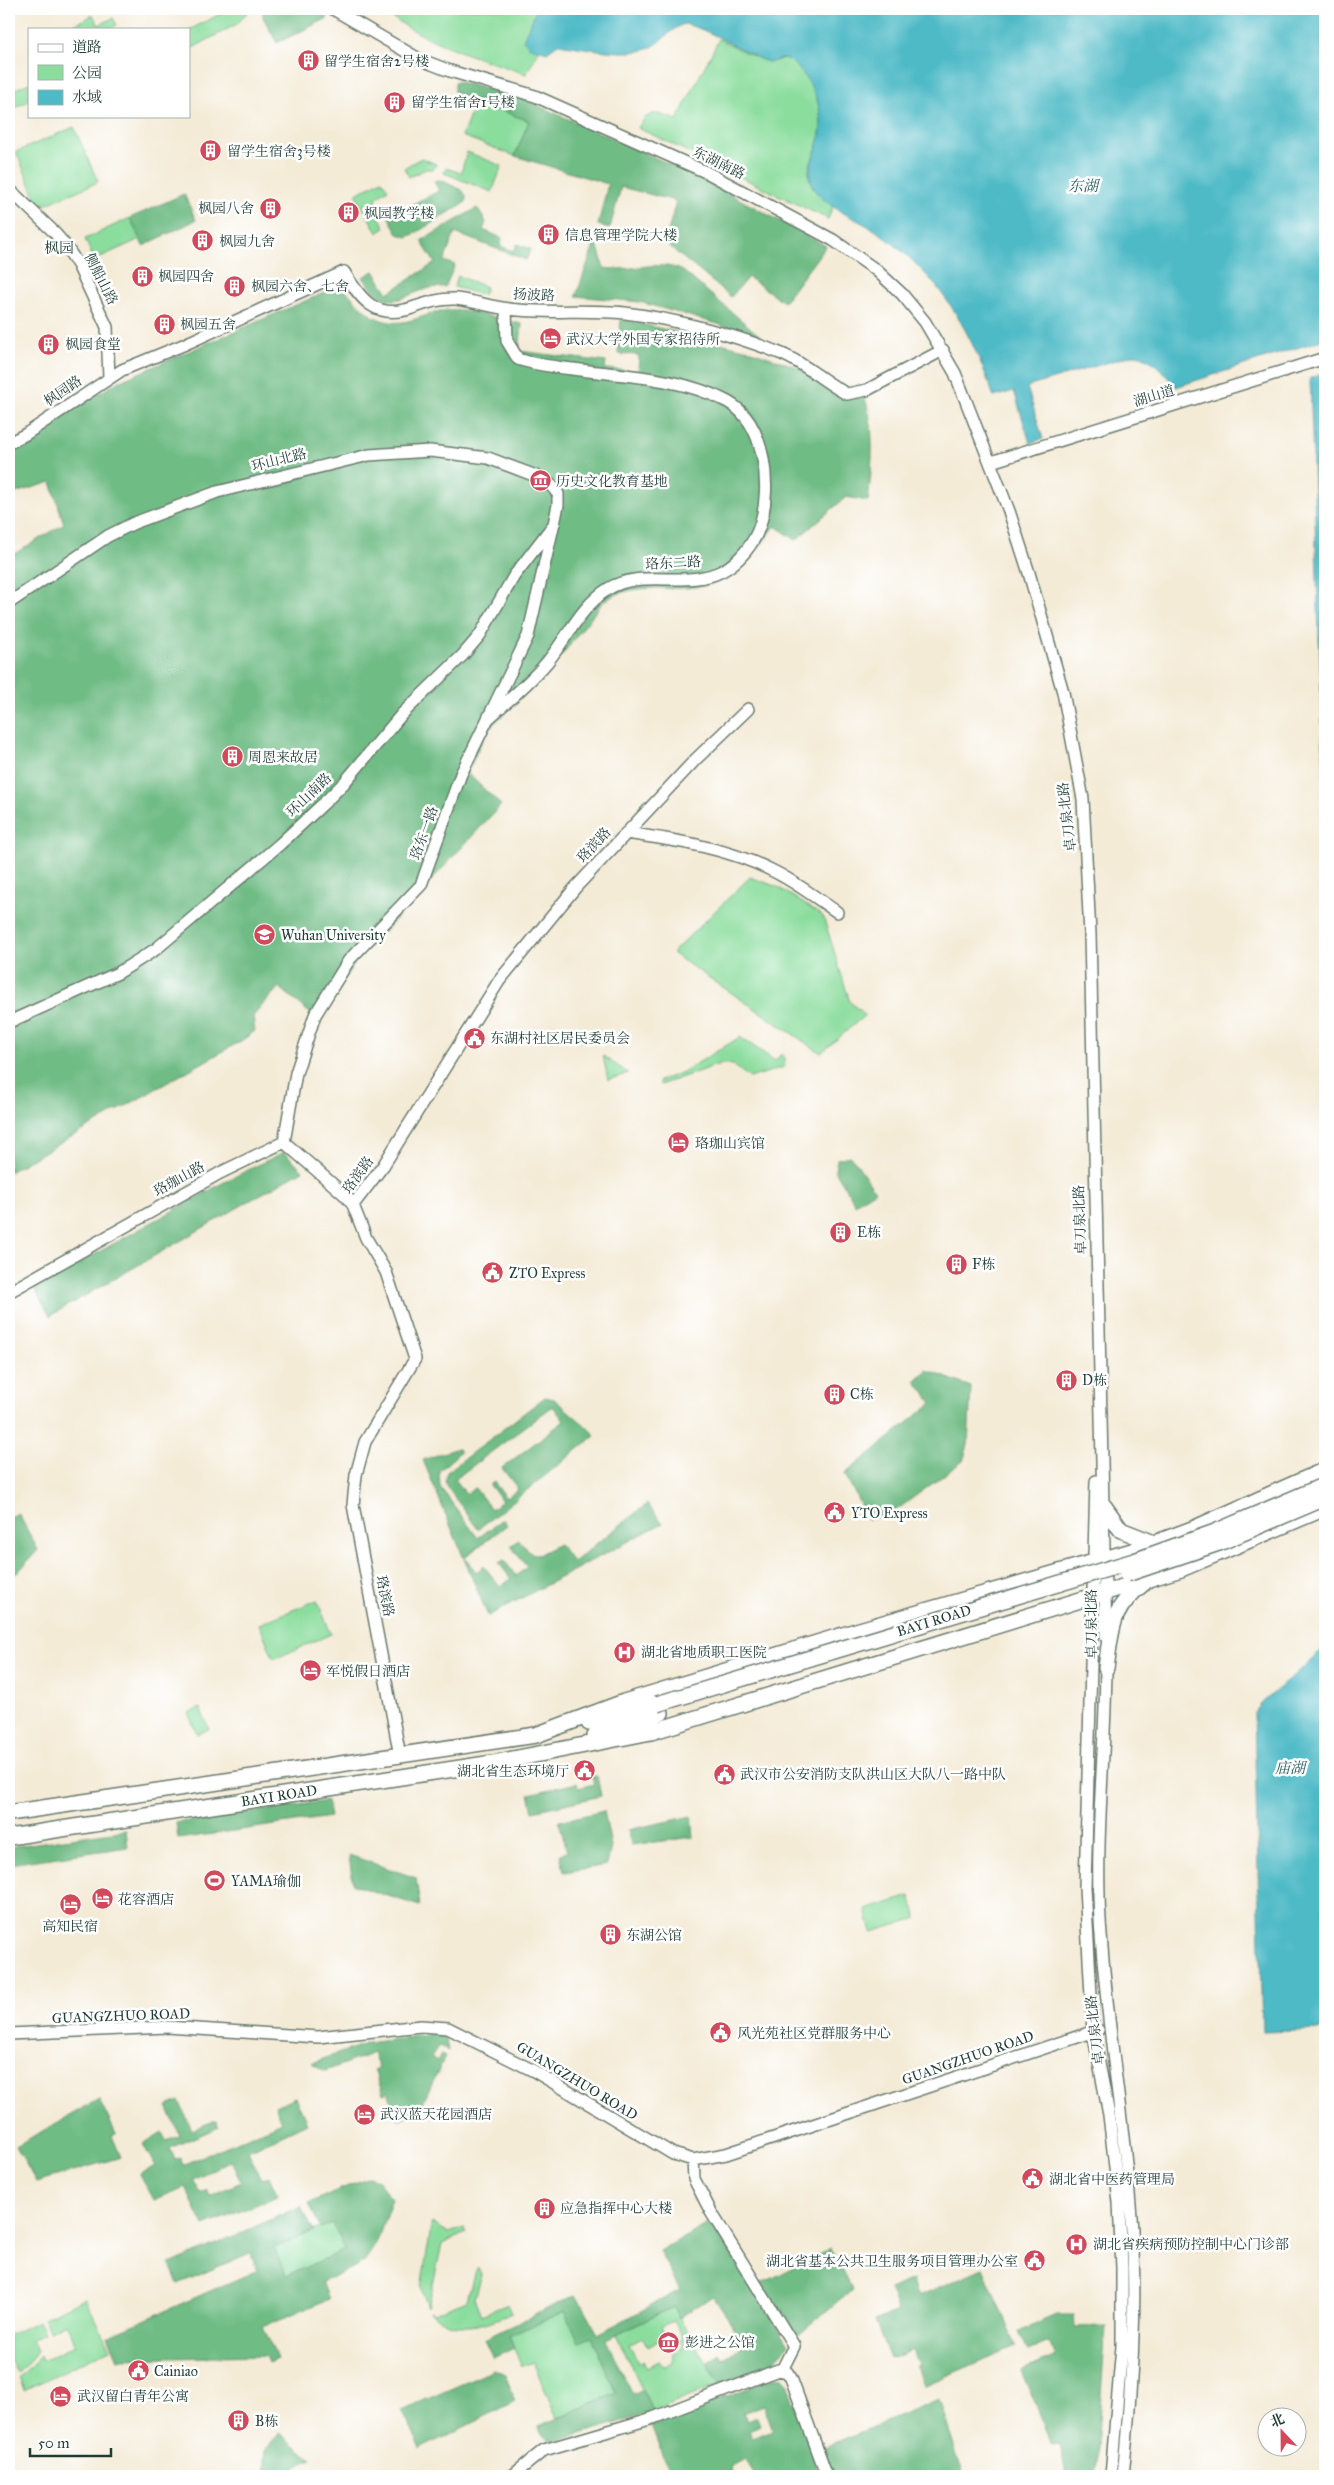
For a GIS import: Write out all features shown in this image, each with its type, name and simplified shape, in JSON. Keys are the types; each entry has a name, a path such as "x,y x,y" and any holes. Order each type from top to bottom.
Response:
{"main road":[{"name":"BAYI ROAD","path":"536,1735 624,1702 899,1618 1099,1562 1154,1544 1325,1470"},
{"name":"BAYI ROAD","path":"549,1752 659,1708 1134,1561 1215,1532 1325,1485"},
{"name":"BAYI ROAD","path":"9,1813 536,1735 659,1708 1165,1562 1219,1543 1325,1498"},
{"path":"1104,1506 1121,1530 1154,1544"},
{"name":"BAYI ROAD","path":"9,1837 473,1766 678,1725 1181,1569 1325,1508"},
{"path":"1106,1668 1112,1626 1118,1610 1132,1592 1150,1579"},
{"path":"899,1618 909,1653"}],"street":[{"name":"东湖南路","path":"334,9 419,59 450,71 535,96 708,173 833,240 858,256 896,288 913,306 943,350 959,381 991,462"},
{"name":"侧船山路","path":"9,189 53,231 66,246 78,265 105,321 108,378"},
{"name":"扬波路","path":"135,364 183,345 344,272 364,300 383,311 400,311 444,299 506,309 624,313 697,328 784,354 821,375 846,394 867,390 943,350"},
{"name":"珞东二路","path":"488,719 547,662 586,609 608,589 631,581 706,577 733,564 749,546 759,528 763,514 764,493 763,466 756,437 750,422 738,409 712,395 672,382 542,365 518,359 507,341 506,309"},
{"path":"108,358 122,370"},
{"name":"湖山道","path":"991,462 1325,358"},
{"name":"枫园路","path":"9,443 26,434 108,378 135,364"},
{"name":"环山北路","path":"9,603 108,536 152,516 225,490 368,455 430,451 461,454 496,461 536,476 552,485 558,494 557,511"},
{"name":"卓刀泉北路","path":"991,462 1009,511 1048,636 1063,692 1083,799 1088,877 1104,1506 1099,1562"},
{"name":"珞东一路","path":"284,1142 296,1073 315,1015 349,960 421,885 461,774 528,636 557,511"},
{"name":"环山南路","path":"9,1022 110,977 137,962 287,837 344,783 402,714 475,641 514,576 554,524"},
{"name":"珞滨路","path":"400,1756 353,1496 361,1451 365,1442 415,1359 386,1272 366,1238 353,1205 383,1166 499,981 575,888 696,759 748,709"},
{"name":"卓刀泉北路","path":"1077,771 1096,1420 1096,1491 1100,1593 1106,1668 1099,1884 1102,1960 1109,2028 1122,2119 1133,2265 1133,2343 1123,2476"},
{"path":"626,833 700,846 754,863 794,882 837,912"},
{"path":"284,1142 345,1195 353,1205"},
{"name":"珞珈山路","path":"9,1292 220,1174 284,1142"},
{"name":"卓刀泉北路","path":"1100,1593 1085,1887 1093,2032 1109,2115 1118,2202 1122,2268 1122,2346 1111,2476"},
{"name":"GUANGZHUO ROAD","path":"9,2034 167,2027 318,2037 421,2026 448,2028 534,2071 664,2150 693,2160 726,2154 1109,2028"},
{"path":"693,2160 694,2180 704,2200 794,2346 782,2370"},
{"path":"512,2476 544,2450 653,2418 775,2371 782,2370 787,2372 791,2378 827,2476"}],"green space":[{"path":"223,9 250,9 237,24 190,49 190,29 224,12"},
{"path":"263,9 314,9 328,18 277,43 263,17"},
{"path":"380,9 563,9 526,74 469,55 432,40 397,21"},
{"path":"93,15 99,25 113,18 117,25 111,28 68,28"},
{"path":"719,39 770,62 783,58 789,60 806,75 816,96 821,119 818,146 809,168 809,177 815,190 833,206 828,219 638,128 646,117 654,114 664,115 677,120"},
{"path":"455,81 518,97 605,135 704,180 826,246 784,302 748,277 731,297 665,243 676,201 621,187 610,228 598,225 608,184 515,156 529,121 454,92"},
{"path":"28,83 28,101 9,110 9,92"},
{"path":"476,101 529,121 515,156 462,136"},
{"path":"74,127 98,182 40,207 16,152"},
{"path":"467,152 502,166 492,192 444,173 446,168 461,173"},
{"path":"421,158 436,164 434,169 426,169 409,177 404,168"},
{"path":"382,180 388,189 377,197 374,206 385,228 377,233 356,194"},
{"path":"440,180 462,190 466,196 466,202 414,234 407,237 398,234 386,212 386,206 389,204 394,213 439,191 434,181"},
{"path":"184,194 196,220 143,246 130,218"},
{"path":"477,208 486,222 483,230 502,238 500,246 514,251 517,244 531,249 526,260 455,233 444,261 455,265 445,287 432,288 392,300 383,298 374,291 363,277 374,271 388,293 435,263 421,241"},
{"path":"130,218 140,239 94,260 85,239"},
{"path":"596,240 604,268 624,269 663,266 683,271 760,336 640,302 576,296"},
{"path":"458,276 486,287 483,295 454,287"},
{"path":"342,285 363,309 380,319 400,322 448,310 479,313 522,324 519,351 606,362 605,369 638,371 639,355 618,354 621,319 749,350 800,368 841,397 865,398 872,436 872,462 868,501 846,497 796,540 775,526 753,555 740,568 725,578 710,584 695,587 632,590 617,594 603,602 554,665 487,730 467,773 501,805 354,964 318,1020 279,987 253,1016 255,1031 241,1041 9,1172 9,610 11,609 9,605 9,557 64,524 51,482 9,495 9,447 118,382"},
{"path":"750,877 778,887 823,916 850,1002 865,1015 821,1053 672,953"},
{"path":"740,1037 775,1061 781,1054 785,1060 784,1067 750,1078 733,1065 723,1063 660,1085 659,1081 683,1072"},
{"path":"603,1056 628,1073 629,1073 608,1080"},
{"path":"284,1152 303,1170 50,1316 34,1288 228,1180"},
{"path":"849,1156 855,1161 875,1191 855,1204 835,1170 837,1159"},
{"path":"927,1370 971,1387 968,1445 963,1461 895,1511 868,1520 845,1474 932,1403 915,1381"},
{"path":"545,1397 554,1399 593,1432 595,1436 478,1529 447,1487 445,1480 447,1472","holes":["553,1406 564,1421 502,1468 518,1489 506,1498 494,1482 490,1485 502,1501 491,1509 475,1488 466,1494 455,1479"]},
{"path":"457,1448 460,1452 439,1471 440,1487 478,1538 503,1519 507,1525 465,1557 476,1572 484,1566 500,1587 511,1579 499,1563 504,1560 516,1576 527,1567 511,1546 519,1540 529,1552 538,1555 559,1544 573,1562 647,1504 663,1523 488,1616 423,1460"},
{"path":"18,1513 38,1550 17,1573 9,1574 9,1518"},
{"path":"317,1600 331,1634 274,1659 259,1624"},
{"path":"200,1708 209,1729 197,1734 188,1713"},
{"path":"597,1776 601,1796 533,1811 529,1794 577,1783 578,1788 594,1784 592,1777"},
{"path":"327,1801 330,1817 178,1839 176,1823"},
{"path":"604,1811 611,1846 607,1865 564,1872 560,1854 567,1852 559,1821"},
{"path":"692,1816 694,1837 631,1845 628,1830"},
{"path":"126,1830 128,1847 9,1864 9,1847"},
{"path":"349,1855 416,1878 420,1906 353,1885"},
{"path":"910,1896 917,1918 872,1932 866,1910"},
{"path":"441,2033 445,2035 448,2051 438,2046 431,2057 437,2061 441,2055 445,2057 419,2111 399,2120 388,2092 383,2094 374,2070 379,2068 373,2053 325,2071 312,2063 368,2043"},
{"path":"295,2097 307,2123 248,2151 261,2179 269,2176 278,2196 204,2226 185,2187 154,2200 140,2174 155,2166 143,2144 162,2132 166,2141 180,2136 167,2106 179,2101 192,2130 216,2120 219,2127 170,2148 175,2160 180,2158 183,2165 282,2122 275,2106","holes":["231,2161 241,2182 210,2196 207,2190 200,2193 193,2179"]},
{"path":"99,2099 116,2134 112,2136 121,2157 36,2182 16,2146"},
{"path":"369,2177 377,2180 392,2199 376,2244 364,2262 322,2282 329,2299 263,2326 277,2359 268,2363 265,2356 118,2359 108,2336 258,2270 250,2253 178,2284 170,2264 302,2206 313,2231 274,2248 287,2276 345,2250 333,2223 320,2228 309,2203"},
{"path":"333,2222 345,2250 286,2276 274,2248"},
{"path":"712,2222 789,2345 772,2362 720,2384 707,2363 720,2354 723,2359 745,2344 713,2296 679,2318 673,2307 606,2340 633,2395 643,2390 653,2412 554,2442 545,2438 539,2426 616,2393 592,2337 579,2342 565,2311 509,2336 514,2348 493,2358 484,2339 576,2295 598,2334 680,2290 659,2251"},
{"path":"432,2223 449,2233 464,2228 466,2233 442,2244 428,2307 421,2287"},
{"path":"831,2248 852,2289 794,2339 760,2284"},
{"path":"478,2267 481,2274 474,2298 481,2315 508,2304 512,2313 480,2324 460,2326 440,2319 430,2311 434,2313 467,2300 475,2270"},
{"path":"983,2268 1016,2346 923,2386 916,2366 919,2365 913,2350 890,2359 875,2321 898,2311 889,2290 912,2280 919,2296"},
{"path":"85,2298 110,2349 24,2390 19,2378 40,2356 42,2361 76,2345 66,2323 49,2331 43,2318"},
{"path":"673,2307 720,2384 653,2412 616,2335","holes":["674,2320 684,2338 680,2341 684,2347 673,2353 672,2364 664,2366 658,2361 647,2367 643,2361 639,2363 629,2344 642,2337 648,2347 666,2337 661,2327"]},
{"path":"566,2311 579,2342 592,2336 616,2393 557,2418 533,2362 522,2366 508,2336"},
{"path":"1056,2315 1074,2315 1075,2327 1106,2326 1095,2476 1066,2476 1060,2444 1053,2445 1021,2371 1055,2356 1049,2342 1028,2351 1019,2331"},
{"path":"38,2321 44,2333 32,2340 37,2352 17,2374 9,2357 9,2335"},
{"path":"494,2370 505,2375 516,2401 420,2449 402,2410"},
{"path":"776,2377 782,2377 786,2381 820,2476 753,2476 755,2475 745,2459 730,2467 733,2475 730,2476 670,2476 651,2426","holes":["764,2405 773,2430 752,2438 749,2430 760,2425 757,2417 746,2421 742,2413"]},
{"path":"939,2400 964,2476 834,2476 824,2447"},
{"path":"280,2433 311,2459 294,2468 298,2476 264,2476 266,2448"}],"water":[{"name":"东湖","path":"537,9 1325,9 1325,339 1176,387 1151,361 1132,355 1027,387 1043,439 1030,443 1014,391 994,397 974,348 963,327 951,307 921,269 882,235 825,201 813,187 810,168 821,131 820,111 810,84 798,68 784,59 772,62 765,61 712,34 685,24 676,28 650,48 640,51 617,52 558,44 547,52 530,47 523,40"},
{"path":"1325,373 1325,803 1310,378"},
{"name":"庙湖","path":"1325,1648 1325,2030 1262,2032 1254,1713 1262,1703"}],"place":[{"name":"留学生宿舍2号楼","path":"308,61"},
{"name":"留学生宿舍1号楼","path":"395,102"},
{"name":"留学生宿舍3号楼","path":"211,151"},
{"name":"枫园八舍","path":"270,208"},
{"name":"枫园教学楼","path":"348,213"},
{"name":"信息管理学院大楼","path":"549,235"},
{"name":"枫园九舍","path":"203,241"},
{"name":"枫园四舍","path":"142,276"},
{"name":"枫园六舍、七舍","path":"235,286"},
{"name":"枫园五舍","path":"164,324"},
{"name":"武汉大学外国专家招待所","path":"550,339"},
{"name":"枫园食堂","path":"49,344"},
{"name":"历史文化教育基地","path":"540,481"},
{"name":"周恩来故居","path":"232,757"},
{"name":"Wuhan University","path":"265,935"},
{"name":"东湖村社区居民委员会","path":"474,1038"},
{"name":"珞珈山宾馆","path":"679,1143"},
{"name":"E栋","path":"841,1232"},
{"name":"F栋","path":"956,1264"},
{"name":"ZTO Express","path":"493,1273"},
{"name":"D栋","path":"1066,1380"},
{"name":"C栋","path":"834,1394"},
{"name":"YTO Express","path":"835,1513"},
{"name":"湖北省地质职工医院","path":"625,1652"},
{"name":"军悦假日酒店","path":"310,1671"},
{"name":"湖北省生态环境厅","path":"585,1771"},
{"name":"武汉市公安消防支队洪山区大队八一路中队","path":"724,1774"},
{"name":"YAMA瑜伽","path":"215,1881"},
{"name":"花容酒店","path":"102,1899"},
{"name":"高知民宿","path":"70,1904"},
{"name":"东湖公馆","path":"610,1935"},
{"name":"风光苑社区党群服务中心","path":"721,2033"},
{"name":"武汉蓝天花园酒店","path":"364,2114"},
{"name":"湖北省中医药管理局","path":"1033,2179"},
{"name":"应急指挥中心大楼","path":"544,2208"},
{"name":"湖北省疾病预防控制中心门诊部","path":"1077,2244"},
{"name":"湖北省基本公共卫生服务项目管理办公室","path":"1034,2261"},
{"name":"彭进之公馆","path":"669,2342"},
{"name":"Cainiao","path":"138,2371"},
{"name":"武汉留白青年公寓","path":"61,2396"},
{"name":"B栋","path":"239,2421"}],"district":[{"name":"枫园","path":"59,248"}]}
